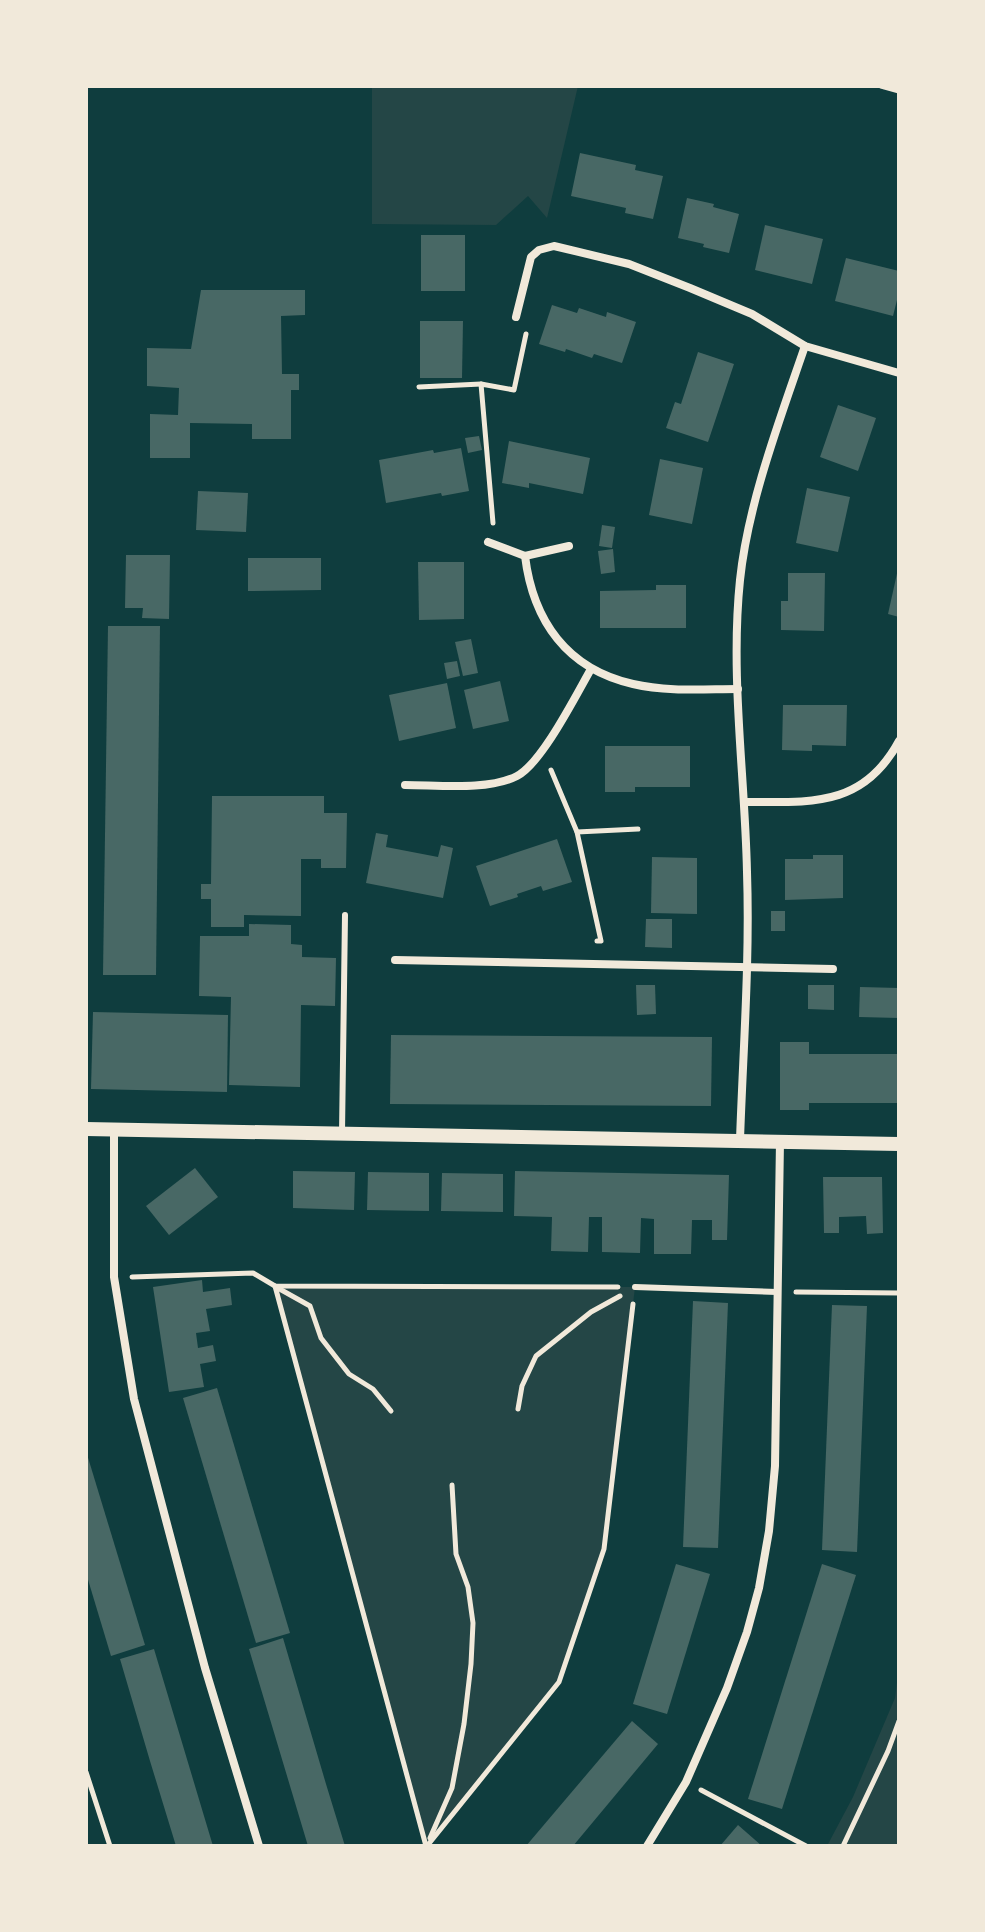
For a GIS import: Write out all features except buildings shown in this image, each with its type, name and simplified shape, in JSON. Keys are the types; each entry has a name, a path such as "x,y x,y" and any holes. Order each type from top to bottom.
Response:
{"street":[{"path":"516,317 531,257 539,250 554,246 629,264 752,314 805,346 899,373"},
{"path":"740,1140 748,875 738,689 740,579 760,484 805,346"},
{"path":"492,543 525,556 569,546"},
{"path":"525,556 531,593 548,625 572,654 591,669 618,680 650,687 738,689"},
{"path":"405,785 481,785 518,776 543,751 591,669"},
{"path":"745,802 796,802 843,795 871,777 899,741"},
{"path":"395,960 833,969"},
{"path":"86,1129 899,1144"},
{"path":"114,1130 114,1277 134,1399 205,1668 259,1846"},
{"path":"647,1846 686,1782 727,1688 759,1588 769,1531 775,1466 780,1141"}],"lane":[{"path":"342,1133 345,915"},
{"path":"635,1287 777,1292"}],"path":[{"path":"881,86 899,91"},
{"path":"419,387 481,384 514,390 527,332 516,317"},
{"path":"481,384 492,543"},
{"path":"543,751 577,832 601,941 586,941"},
{"path":"577,832 638,829"},
{"path":"114,1277 253,1273 310,1306 321,1338 330,1350 349,1374 373,1389 391,1411"},
{"path":"275,1286 635,1287"},
{"path":"275,1286 426,1846"},
{"path":"518,1409 522,1386 536,1356 591,1312 635,1287"},
{"path":"426,1846 559,1682 604,1549 635,1287"},
{"path":"777,1292 899,1293"},
{"path":"426,1846 452,1788 471,1664 473,1623 468,1587 456,1554 452,1485"},
{"path":"843,1846 899,1721"},
{"path":"86,1772 110,1846"},
{"path":"686,1782 806,1846"}],"shaded area":[{"path":"372,86 578,86 547,218 528,196 496,225 372,224"},
{"path":"275,1286 635,1287 604,1549 559,1682 427,1846"},
{"path":"899,1667 899,1846 827,1846 853,1797 895,1698"}]}
